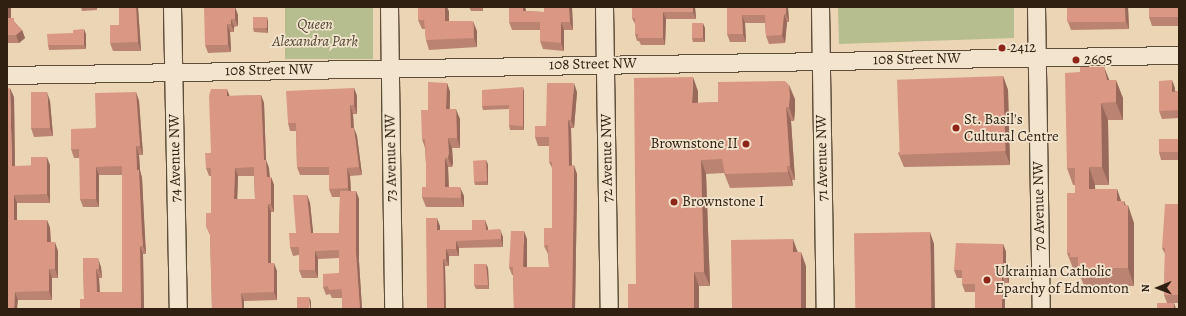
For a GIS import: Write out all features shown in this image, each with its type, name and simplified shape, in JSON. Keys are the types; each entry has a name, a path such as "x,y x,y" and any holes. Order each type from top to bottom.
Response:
{"street":[{"name":"74 Avenue NW","path":"172,7 178,309"},
{"name":"73 Avenue NW","path":"388,7 393,309"},
{"name":"72 Avenue NW","path":"604,7 609,309"},
{"name":"71 Avenue NW","path":"820,7 825,309"},
{"name":"70 Avenue NW","path":"1036,7 1041,309"},
{"name":"108 Street NW","path":"7,75 1037,56 1179,55"}],"green space":[{"name":"Queen Alexandra Park","path":"285,7 373,7 373,59 285,59"},
{"path":"838,7 1014,7 1014,38 839,44"}],"building":[{"path":"7,7 8,18 14,18 14,22 22,30 16,35 7,35"},
{"path":"119,7 136,7 138,42 110,43 110,25 119,25"},
{"path":"204,7 235,7 235,19 231,19 231,24 227,24 228,45 205,45"},
{"path":"418,7 445,7 445,21 473,21 474,38 426,40 424,20 418,20"},
{"path":"509,7 523,7 523,11 544,12 544,7 569,7 570,22 561,22 561,43 540,41 540,22 509,22"},
{"path":"632,7 693,7 693,12 663,12 663,38 638,38 638,34 635,34 635,18 632,18"},
{"path":"727,7 786,7 782,35 766,36 765,15 742,15 743,34 727,34"},
{"path":"1067,7 1125,7 1125,22 1067,22"},
{"path":"1149,7 1179,7 1179,17 1149,17"},
{"path":"253,17 267,17 267,28 253,28"},
{"path":"692,23 703,23 703,38 692,38"},
{"path":"84,29 84,45 48,45 47,34 73,33 73,30"},
{"path":"1080,67 1104,67 1107,80 1116,80 1116,102 1101,103 1102,167 1089,167 1089,189 1117,189 1117,201 1124,201 1124,205 1128,205 1128,268 1078,268 1078,257 1070,257 1070,253 1067,253 1067,193 1075,193 1075,168 1067,168 1065,73 1080,72"},
{"name":"St. Basil's Cultural Centre","path":"1003,76 1006,151 900,155 897,80"},
{"path":"693,77 692,103 718,102 718,82 785,81 789,85 790,96 789,107 786,107 790,166 787,166 788,172 725,174 722,159 701,160 704,272 694,272 694,309 628,309 628,284 636,284 634,78"},
{"path":"1172,80 1172,92 1179,91 1179,110 1159,111 1159,81"},
{"path":"428,82 447,83 446,109 456,109 457,138 448,138 449,153 448,158 445,158 445,187 460,187 461,198 422,197 422,187 426,187 426,164 425,139 422,139 421,110 428,110"},
{"path":"547,83 574,83 571,120 568,120 569,166 574,165 572,309 514,309 513,267 509,267 511,231 524,231 523,267 549,267 548,245 544,246 544,228 552,228 552,162 549,162 549,137 535,137 535,126 546,126"},
{"path":"523,87 523,126 509,125 509,105 482,106 482,90"},
{"path":"10,88 12,166 31,166 31,157 47,157 47,194 14,195 14,220 47,220 47,242 55,242 55,269 49,269 49,291 15,292 14,309 7,309 7,89"},
{"path":"354,88 354,105 350,105 351,128 354,128 359,167 347,168 348,188 329,189 329,167 297,167 296,123 288,123 286,91"},
{"path":"211,89 227,89 227,96 261,95 264,160 266,160 267,177 271,177 271,204 268,204 268,263 274,263 274,292 241,293 242,309 212,309 210,233 206,226 206,213 211,213 211,168 206,168 205,153 211,153 209,96","holes":["254,167 255,199 234,199 235,168"]},
{"path":"31,92 47,92 50,128 31,128"},
{"path":"136,92 140,146 136,146 137,170 139,170 143,246 140,246 141,309 80,309 80,299 84,299 83,258 98,258 99,269 96,269 97,292 122,292 122,166 96,167 96,199 80,199 79,149 71,149 71,129 96,128 95,93"},
{"path":"1159,139 1179,139 1179,152 1159,152"},
{"path":"486,160 487,181 474,182 473,161"},
{"path":"340,191 356,191 356,253 360,309 342,309 341,289 329,290 328,286 323,287 323,274 339,273 339,250 315,251 315,270 299,270 299,247 290,247 289,233 296,233 293,195 307,195 311,233 339,233"},
{"path":"1165,204 1179,204 1179,295 1164,295 1165,248 1162,248"},
{"path":"426,218 437,218 437,230 472,230 472,220 485,220 486,230 500,229 501,239 456,241 456,249 446,249 446,259 443,259 444,309 427,309"},
{"path":"930,232 931,309 855,309 854,233"},
{"path":"793,239 793,252 801,252 801,309 732,309 731,240"},
{"name":"Ukrainian Catholic Eparchy of Edmonton","path":"956,243 1003,244 1003,263 1006,263 1006,275 1002,275 1002,309 975,309 975,284 962,284 962,270 954,270"},
{"path":"474,264 486,264 488,285 474,285"},
{"path":"297,297 309,297 309,309 297,309"},
{"path":"1157,303 1174,303 1174,309 1157,309"}],"place":[{"name":"2412","path":"1002,48"},
{"name":"2605","path":"1076,60"},
{"name":"St. Basil's Cultural Centre","path":"956,128"},
{"name":"Brownstone II","path":"746,144"},
{"name":"Brownstone I","path":"674,202"},
{"name":"Ukrainian Catholic Eparchy of Edmonton","path":"987,280"}]}
